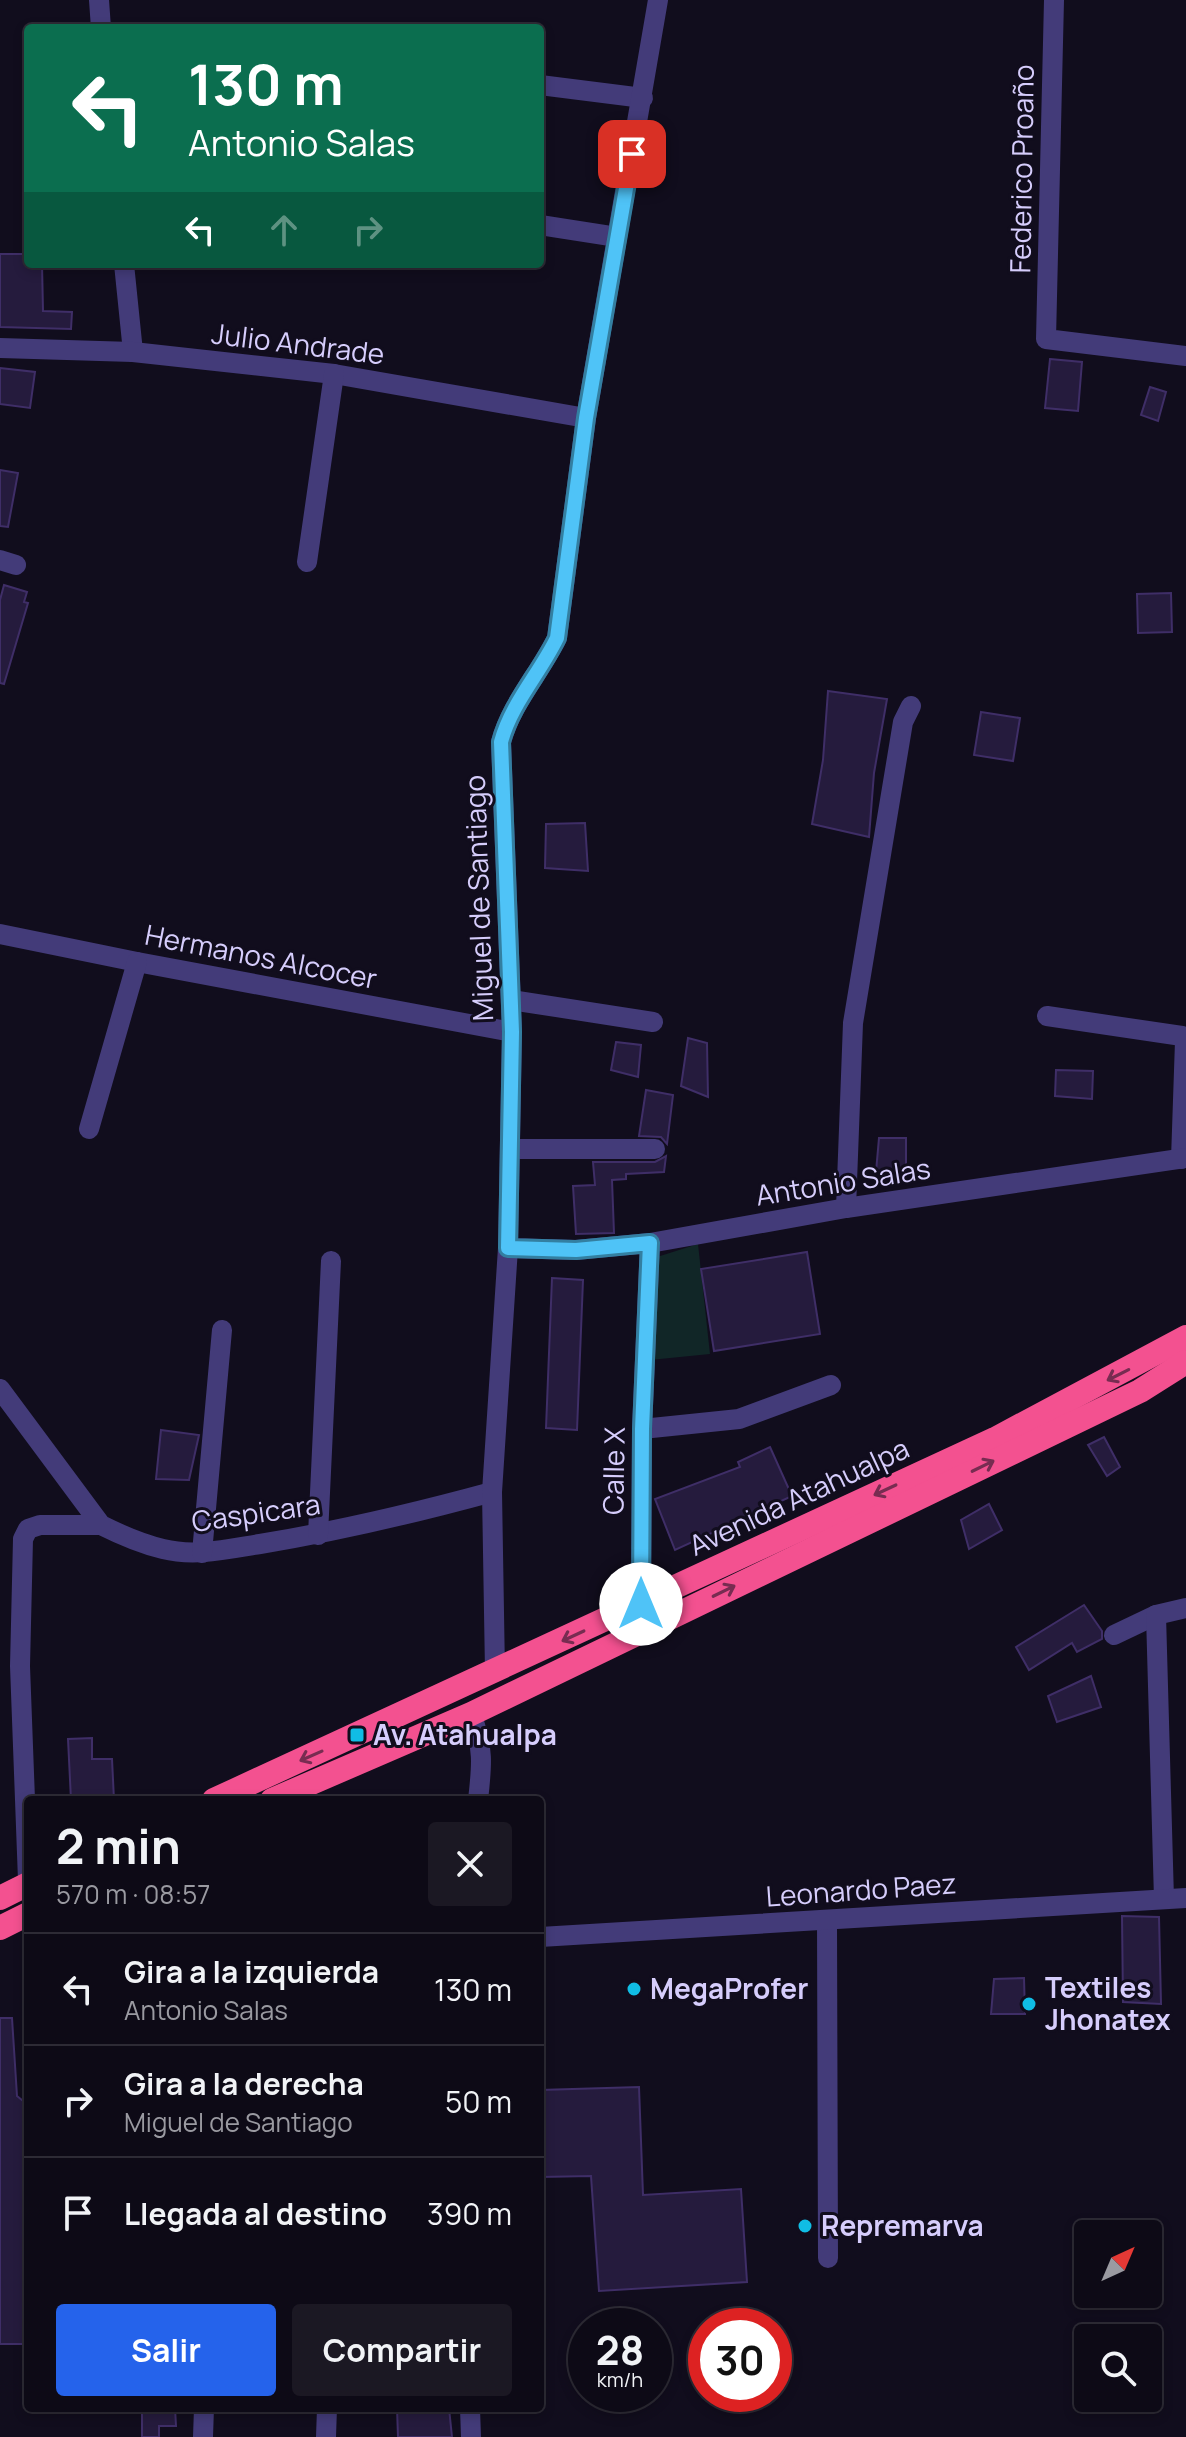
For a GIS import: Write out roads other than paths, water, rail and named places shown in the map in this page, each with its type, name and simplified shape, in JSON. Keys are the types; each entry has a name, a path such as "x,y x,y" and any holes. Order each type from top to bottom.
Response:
{"highway":[{"name":"Avenida Atahualpa","path":"223,1796 995,1439 1186,1337"},
{"name":"Avenida Atahualpa","path":"281,1796 471,1714 1140,1391 1186,1362"},
{"path":"0,1898 24,1884"},
{"path":"0,1928 24,1916"}],"street":[{"path":"99,0 101,24"},
{"name":"Miguel de Santiago","path":"495,1672 492,1492 508,1248 512,1032 501,742 506,722 544,665 557,638 586,418 658,0"},
{"name":"Federico Proaño","path":"1054,0 1046,339 1186,356"},
{"path":"544,86 643,98"},
{"path":"544,226 617,237"},
{"path":"124,268 133,352"},
{"name":"Julio Andrade","path":"0,348 133,352 334,374 586,418"},
{"path":"307,562 334,374"},
{"path":"846,1208 853,1023 903,722 911,706"},
{"name":"Hermanos Alcocer","path":"0,934 512,1032"},
{"path":"89,1129 137,962"},
{"path":"511,1000 653,1022"},
{"path":"1047,1016 1182,1036 1185,1041 1183,1158"},
{"path":"510,1149 655,1149"},
{"name":"Antonio Salas","path":"508,1248 576,1250 650,1243 846,1208 1183,1158"},
{"name":"Calle X","path":"641,1604 642,1429 650,1243"},
{"path":"318,1535 331,1261"},
{"path":"202,1553 222,1330"},
{"path":"642,1429 739,1419 831,1385"},
{"path":"0,1389 101,1525"},
{"name":"Caspicara","path":"101,1525 165,1550 202,1553 381,1522 492,1492"},
{"path":"24,1834 10,1666 23,1539 28,1529 40,1525 101,1525"},
{"path":"1114,1635 1156,1615 1186,1608"},
{"path":"1156,1615 1164,1899"},
{"path":"471,1714 481,1738 478,1796"},
{"name":"Leonardo Paez","path":"544,1937 1186,1898"},
{"path":"827,1920 828,2258"},
{"path":"203,2437 204,2412"},
{"path":"326,2437 327,2412"},
{"path":"470,2412 471,2437"}],"place":[{"name":"Av. Atahualpa","path":"357,1735"},
{"name":"MegaProfer","path":"634,1989"},
{"name":"Textiles Jhonatex","path":"1029,2004"},
{"name":"Repremarva","path":"805,2226"}]}
